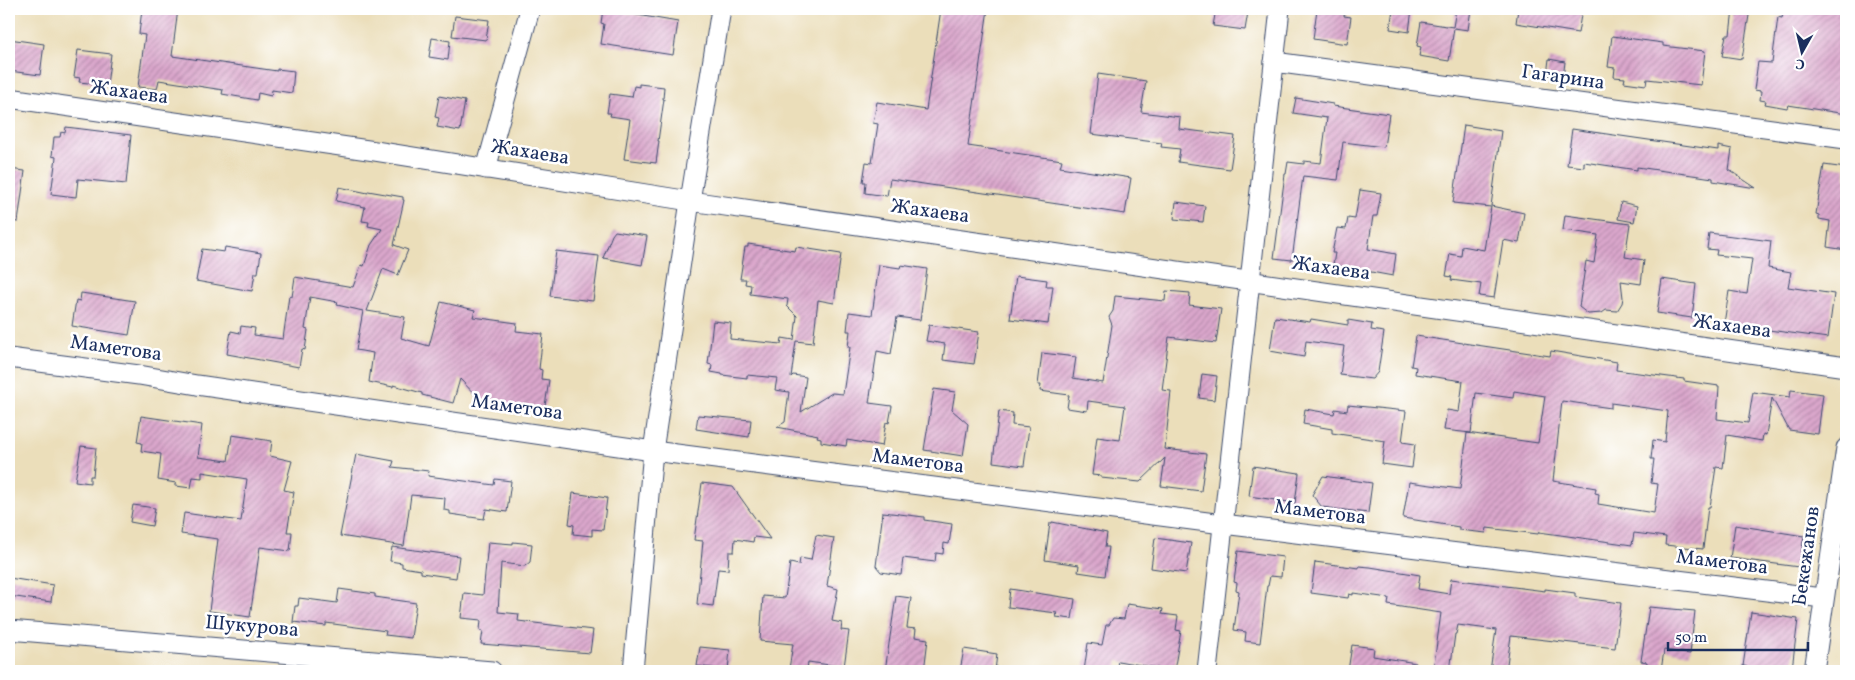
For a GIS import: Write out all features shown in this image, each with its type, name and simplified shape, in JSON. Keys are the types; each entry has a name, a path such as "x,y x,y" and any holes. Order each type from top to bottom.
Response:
{"street":[{"path":"486,169 530,9"},
{"path":"632,671 653,451 721,9"},
{"path":"1207,671 1252,247 1280,9"},
{"name":"Гагарина","path":"1274,62 1846,139"},
{"name":"Жахаева","path":"9,98 690,201 1846,367"},
{"name":"Маметова","path":"9,358 139,374 653,451 1823,598"},
{"name":"Бекежанов","path":"1814,671 1846,448"},
{"name":"Шукурова","path":"9,630 492,671"}],"building":[{"path":"142,9 178,9 172,56 277,71 277,69 294,71 292,93 272,90 271,96 258,93 257,100 222,94 223,90 159,80 157,89 138,87 145,35 139,34"},
{"path":"603,9 678,22 673,55 601,44 604,24 601,23"},
{"path":"941,9 988,9 968,146 1062,160 1060,167 1131,178 1125,214 890,179 887,196 865,193 866,182 863,182 866,162 872,163 878,124 873,123 877,102 926,110"},
{"path":"1216,9 1246,9 1245,12 1248,12 1245,30 1213,26"},
{"path":"1317,9 1326,11 1327,9 1345,9 1344,16 1351,17 1347,44 1313,39"},
{"path":"1393,9 1412,9 1409,32 1390,29"},
{"path":"1456,9 1471,9 1468,30 1454,28 1449,61 1419,56 1421,47 1417,46 1421,22 1453,27"},
{"path":"1518,9 1582,9 1578,33 1516,23"},
{"path":"1733,9 1750,9 1742,59 1722,56 1726,35 1730,35"},
{"path":"1784,9 1846,10 1846,48 1842,74 1846,74 1846,114 1788,105 1787,108 1765,104 1766,101 1760,100 1761,91 1754,90 1758,62 1772,63 1778,17 1782,18"},
{"path":"455,16 489,20 486,40 452,36"},
{"path":"1612,36 1663,43 1663,46 1705,51 1701,85 1647,79 1646,85 1624,82 1625,78 1614,77 1615,68 1608,67"},
{"path":"432,38 450,41 448,60 429,57"},
{"path":"9,39 44,44 40,75 9,71"},
{"path":"78,50 111,54 107,85 79,82 80,78 74,77"},
{"path":"1549,59 1565,62 1563,78 1547,75"},
{"path":"1098,74 1146,81 1141,112 1180,117 1179,129 1235,136 1230,169 1178,162 1180,149 1161,147 1162,143 1091,134"},
{"path":"639,84 664,87 656,163 624,159 630,119 610,116 611,113 607,113 610,94 632,97 634,86 639,87"},
{"path":"439,96 465,101 460,131 437,127 439,118 435,117"},
{"path":"1296,98 1333,104 1333,106 1389,114 1384,147 1343,142 1338,180 1303,176 1292,260 1274,258 1285,174 1288,162 1304,164 1304,161 1321,163 1327,118 1293,113"},
{"path":"1464,125 1501,131 1491,206 1524,213 1519,243 1503,240 1494,298 1479,296 1481,284 1451,280 1452,277 1446,276 1450,254 1461,256 1462,246 1484,250 1491,207 1453,203"},
{"path":"66,127 131,135 126,184 78,179 76,197 51,194 56,157 52,156 54,137 60,137 61,132 65,133"},
{"path":"1572,129 1718,150 1718,146 1732,149 1729,170 1756,188 1713,181 1713,178 1637,167 1637,170 1584,162 1584,167 1567,165"},
{"path":"1824,165 1846,168 1846,198 1843,218 1846,218 1846,250 1827,247 1830,221 1819,219 1819,215 1816,214"},
{"path":"9,169 25,171 18,222 9,221"},
{"path":"339,187 403,197 404,200 394,245 408,250 398,275 383,269 367,311 405,317 401,338 429,346 441,302 475,310 473,317 517,323 516,331 543,334 539,369 542,370 541,379 549,380 545,406 541,411 481,401 460,379 453,403 393,385 393,387 369,382 373,353 356,350 363,311 337,305 338,302 310,297 305,329 308,330 305,350 302,349 299,367 227,354 231,331 240,333 241,326 255,328 254,335 283,339 289,296 292,297 295,277 353,287 361,265 364,266 371,245 382,229 368,226 369,222 362,221 365,207 336,201"},
{"path":"1360,190 1381,193 1377,216 1373,216 1368,249 1396,254 1393,276 1333,265 1335,253 1332,253 1337,228 1346,229 1348,218 1355,219"},
{"path":"1176,202 1205,206 1203,222 1174,219"},
{"path":"1621,202 1637,206 1634,222 1618,219"},
{"path":"1565,215 1630,224 1625,257 1644,260 1641,284 1621,281 1623,298 1617,311 1606,310 1602,313 1588,314 1579,307 1586,261 1594,263 1598,235 1563,230"},
{"path":"615,231 647,236 642,265 603,258"},
{"path":"1709,233 1771,241 1768,268 1791,272 1788,287 1834,294 1828,338 1724,324 1729,291 1747,294 1752,259 1716,255 1717,250 1707,249"},
{"path":"748,244 795,251 796,247 841,254 834,303 818,300 813,343 796,341 791,377 793,375 806,377 801,412 832,393 843,394 850,347 848,347 850,331 847,331 849,312 872,315 879,265 900,268 901,265 927,269 920,320 897,317 891,354 877,351 869,403 892,406 889,423 886,422 882,446 847,440 846,446 821,442 821,438 817,437 818,435 777,427 785,422 789,392 775,390 777,378 747,375 747,378 711,372 712,365 708,364 713,321 731,323 730,339 781,344 782,338 794,340 797,316 787,306 788,299 750,294 751,285 745,284 746,279 740,279 745,247 748,247"},
{"path":"225,247 261,253 258,273 255,273 252,291 196,281 202,249 224,252"},
{"path":"556,251 599,256 593,301 550,296"},
{"path":"1016,276 1047,280 1046,286 1053,286 1048,324 1010,319"},
{"path":"1662,279 1696,284 1692,318 1657,313"},
{"path":"1166,291 1190,293 1189,305 1221,309 1216,343 1169,337 1162,390 1171,391 1165,449 1206,454 1201,491 1161,486 1165,458 1140,482 1101,478 1101,476 1092,475 1097,437 1120,440 1125,406 1088,401 1087,411 1067,408 1069,395 1040,391 1041,385 1038,385 1042,353 1076,357 1073,378 1103,383 1112,325 1109,317 1113,311 1115,296 1165,301"},
{"path":"81,293 135,301 129,335 72,326 76,300 80,301"},
{"path":"1275,317 1310,322 1311,319 1348,325 1348,320 1372,324 1371,330 1384,332 1378,372 1372,379 1340,375 1344,346 1306,341 1304,357 1270,351"},
{"path":"929,325 979,332 974,364 943,360 945,344 926,341"},
{"path":"1416,336 1550,356 1551,351 1617,362 1616,370 1684,379 1684,381 1719,386 1717,419 1748,423 1753,392 1790,397 1791,390 1823,394 1818,434 1789,430 1772,398 1766,435 1763,434 1762,441 1727,435 1723,468 1716,467 1710,507 1708,507 1703,549 1665,545 1666,537 1634,533 1632,545 1539,532 1538,534 1487,528 1486,533 1459,530 1459,527 1403,518 1409,482 1460,489 1467,433 1538,443 1545,396 1514,391 1513,398 1476,393 1471,433 1444,430 1447,410 1459,412 1463,381 1415,374 1416,367 1411,366","holes":["1562,401 1611,408 1611,403 1668,411 1665,442 1653,440 1651,459 1654,459 1651,483 1658,484 1654,513 1598,504 1599,494 1595,493 1596,488 1553,481"]},
{"path":"1202,374 1217,376 1214,400 1199,398"},
{"path":"934,389 955,392 952,410 968,424 963,456 924,450"},
{"path":"1348,405 1406,411 1402,442 1415,444 1412,468 1382,464 1385,441 1332,433 1332,429 1303,424 1305,409 1334,414 1335,409 1347,411"},
{"path":"999,411 1013,413 1012,425 1029,427 1024,466 993,462"},
{"path":"698,415 751,420 749,437 696,429"},
{"path":"141,416 202,425 198,457 228,461 232,435 272,441 270,456 292,461 284,490 294,492 287,532 292,532 290,551 260,547 250,617 209,611 218,539 181,534 184,513 241,521 247,479 202,472 202,478 193,477 191,488 176,486 176,483 158,480 161,454 141,451 142,443 137,442"},
{"path":"81,446 96,448 93,476 90,476 90,483 75,481"},
{"path":"356,454 394,461 392,467 429,471 428,476 494,485 495,479 511,481 507,512 486,509 484,519 450,514 450,511 444,510 445,498 411,495 404,546 340,536"},
{"path":"1253,466 1299,473 1295,503 1249,496"},
{"path":"1323,476 1372,483 1368,513 1322,507 1312,495"},
{"path":"702,483 733,487 770,539 754,537 753,542 735,539 734,552 729,552 728,570 718,569 713,606 697,604 703,541 694,540"},
{"path":"573,493 607,498 603,530 592,529 592,536 573,534 574,525 569,524"},
{"path":"133,505 155,508 152,526 130,522"},
{"path":"883,512 924,517 924,520 952,524 949,544 944,543 943,554 936,553 935,562 903,558 901,575 881,572 876,566"},
{"path":"1050,523 1107,533 1105,547 1109,547 1105,576 1078,572 1079,565 1045,560"},
{"path":"1735,525 1804,536 1799,567 1730,558"},
{"path":"816,535 834,538 827,586 838,589 832,621 842,623 841,630 849,631 844,667 808,662 807,671 789,669 793,644 760,641 763,596 785,598 790,563 799,565 800,558 811,560"},
{"path":"1155,538 1191,543 1186,573 1151,568"},
{"path":"488,542 532,544 530,562 525,566 501,563 498,612 519,614 518,621 593,630 590,653 481,644 483,631 480,630 481,620 461,618 464,593 483,595"},
{"path":"392,547 459,556 456,578 421,573 421,570 402,567 402,563 390,561"},
{"path":"1238,551 1283,557 1281,577 1270,576 1267,586 1260,643 1245,641 1246,632 1234,630 1239,591 1236,590 1237,583 1234,582"},
{"path":"1315,562 1359,568 1359,566 1370,567 1420,575 1418,589 1449,594 1451,579 1575,593 1575,597 1621,603 1615,648 1511,636 1506,671 1490,671 1496,630 1458,625 1450,671 1433,671 1441,613 1388,605 1389,598 1353,593 1353,595 1349,594 1348,598 1311,593"},
{"path":"9,578 53,585 51,602 9,596"},
{"path":"339,589 375,594 375,597 416,603 411,638 385,635 386,631 326,623 326,626 293,622 295,606 298,606 299,598 337,603"},
{"path":"1010,589 1075,599 1072,619 1056,617 1057,613 1008,607"},
{"path":"896,596 911,598 907,628 916,629 915,637 928,639 924,671 885,671"},
{"path":"1127,604 1163,609 1162,614 1178,616 1176,630 1181,631 1174,671 1118,661 1116,671 1084,671 1088,643 1102,645 1106,625 1109,625 1113,618 1124,619"},
{"path":"1649,607 1695,611 1690,654 1664,650 1661,671 1646,671 1647,662 1641,661"},
{"path":"1751,612 1798,619 1792,669 1765,666 1764,671 1748,671 1749,667 1743,666"},
{"path":"1352,645 1374,648 1373,656 1416,663 1416,671 1348,671"},
{"path":"700,647 730,650 728,670 697,666"},
{"path":"964,649 997,654 995,671 960,671"}]}
